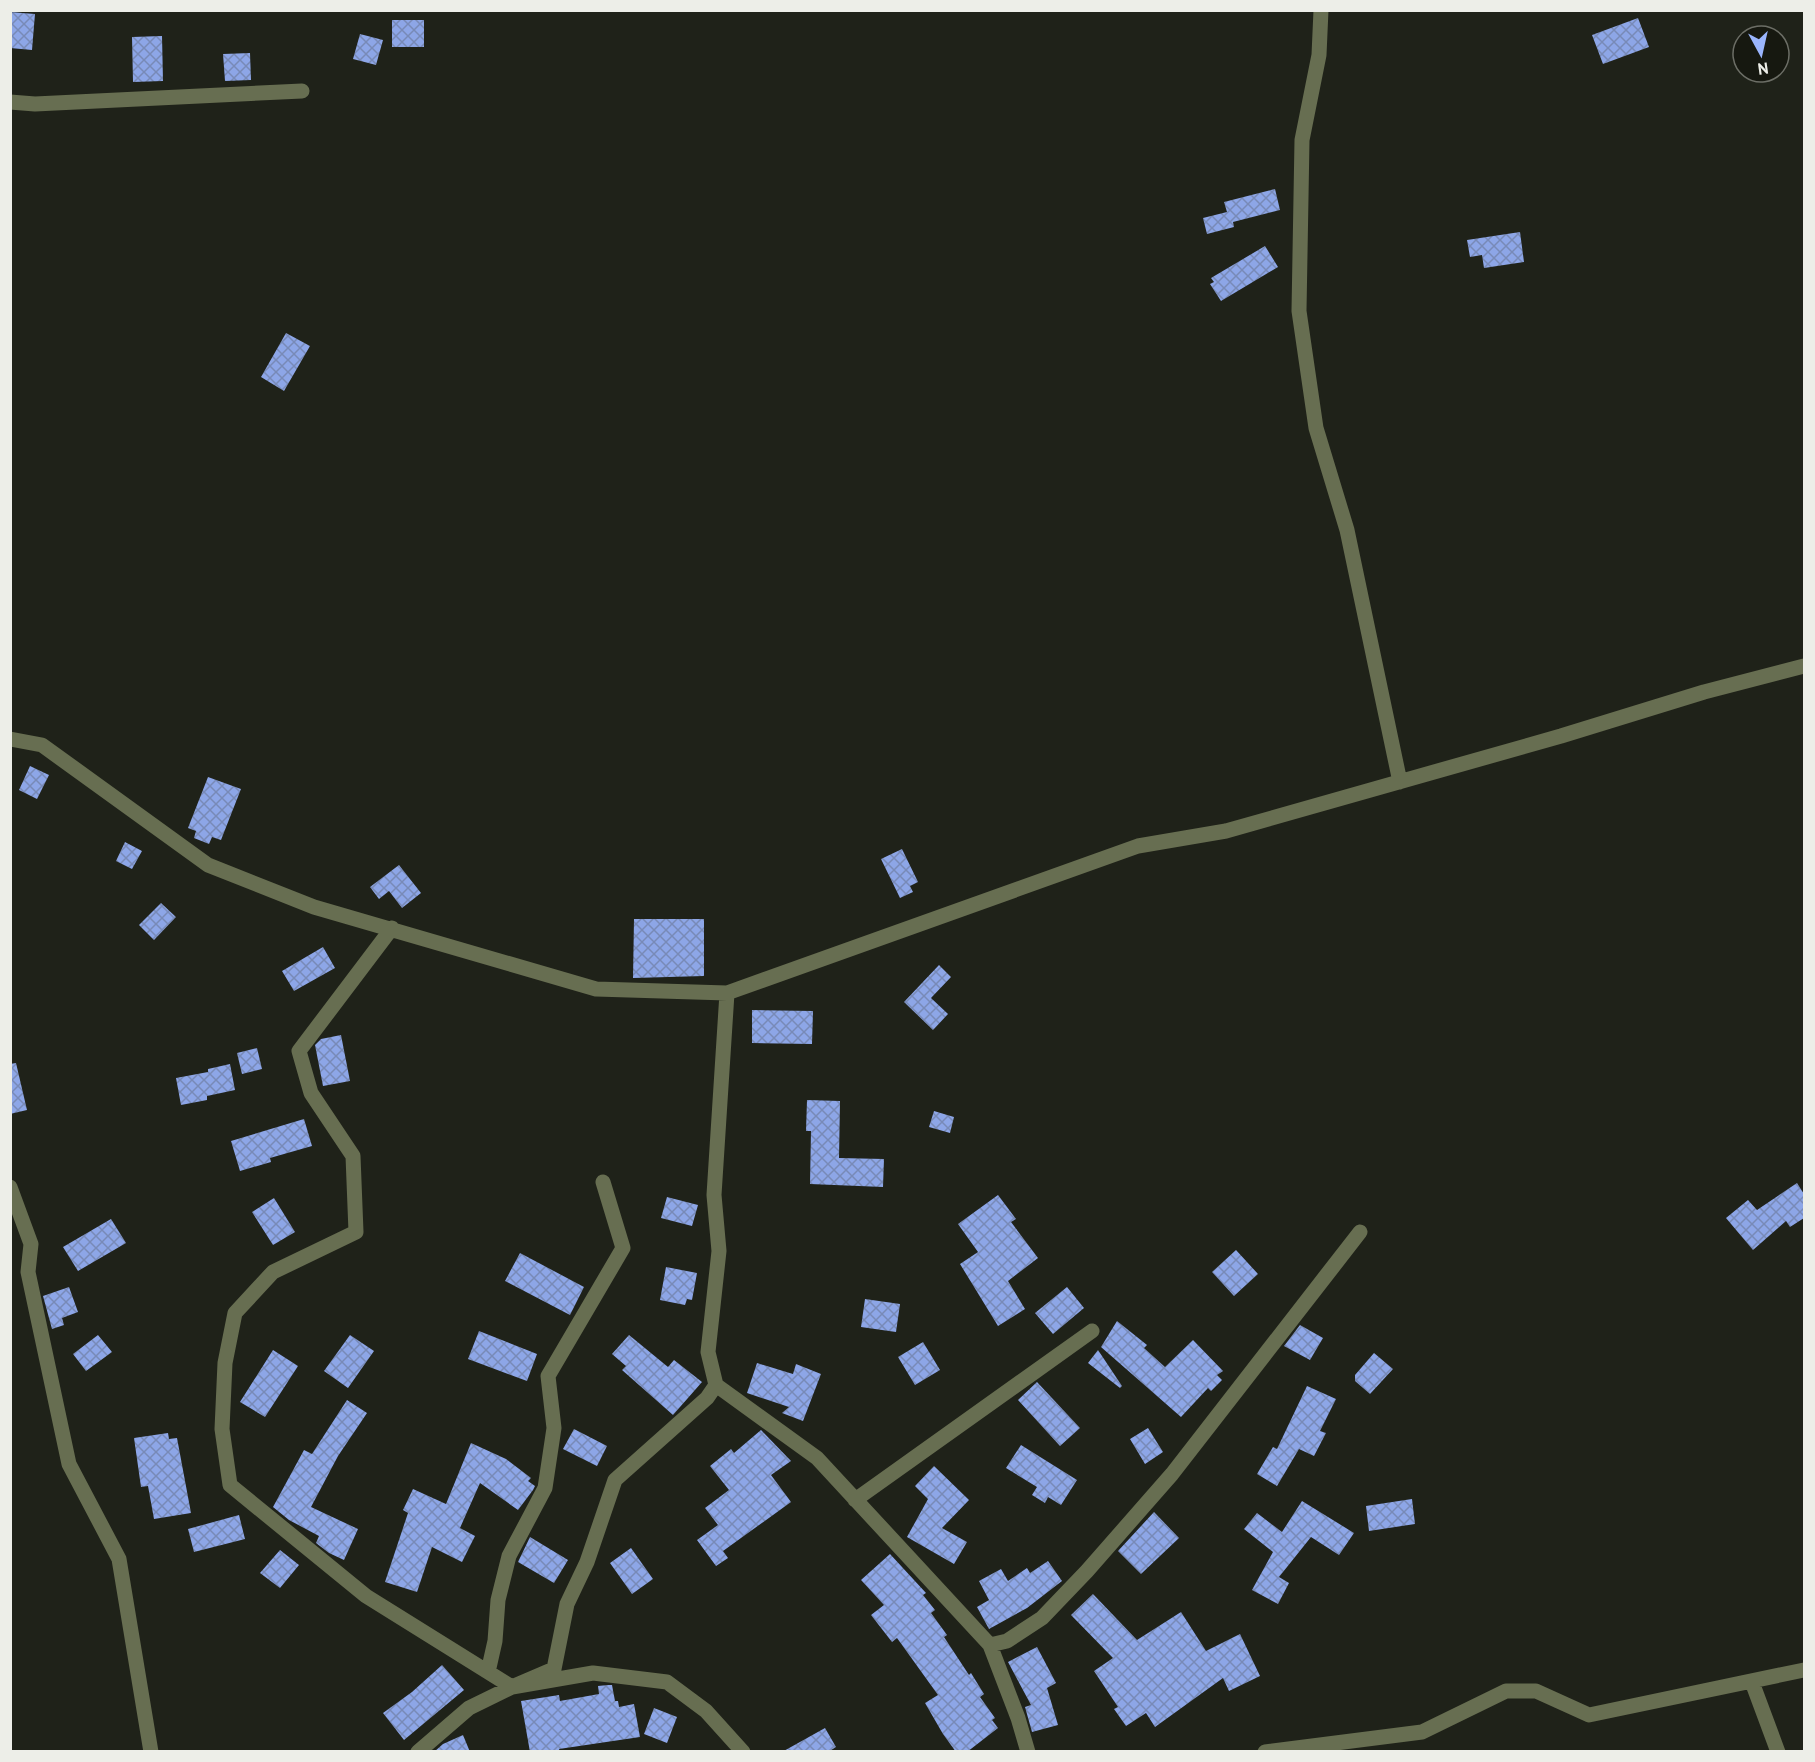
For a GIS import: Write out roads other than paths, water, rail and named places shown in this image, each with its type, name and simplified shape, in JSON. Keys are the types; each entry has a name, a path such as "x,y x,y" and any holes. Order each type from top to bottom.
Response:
{"street":[{"path":"1321,10 1319,56 1302,140 1299,311 1316,428 1347,530 1400,782"},
{"path":"10,102 35,104 302,91"},
{"path":"10,739 42,744 208,865 314,907 596,989 727,993 1138,846 1226,831 1704,692 1804,666"},
{"path":"392,928 299,1051 311,1093 353,1156 356,1232 273,1272 235,1313 225,1363 222,1429 230,1485 366,1596 512,1687 593,1673 667,1682 706,1711 743,1752"},
{"path":"727,993 714,1195 719,1251 708,1352 716,1385 817,1458 990,1644 1028,1752"},
{"path":"488,1672 495,1641 498,1600 509,1556 545,1488 554,1428 548,1376 623,1248 603,1182"},
{"path":"10,1187 31,1244 28,1272 69,1464 119,1559 152,1752"},
{"path":"990,1644 1007,1641 1042,1618 1087,1571 1172,1474 1359,1232"},
{"path":"855,1500 1092,1331"},
{"path":"418,1752 469,1708 555,1669 567,1604 586,1562 615,1480 707,1398 716,1385"},
{"path":"1265,1752 1422,1732 1506,1691 1536,1690 1589,1715 1804,1670"},
{"path":"1752,1682 1778,1752"}]}
